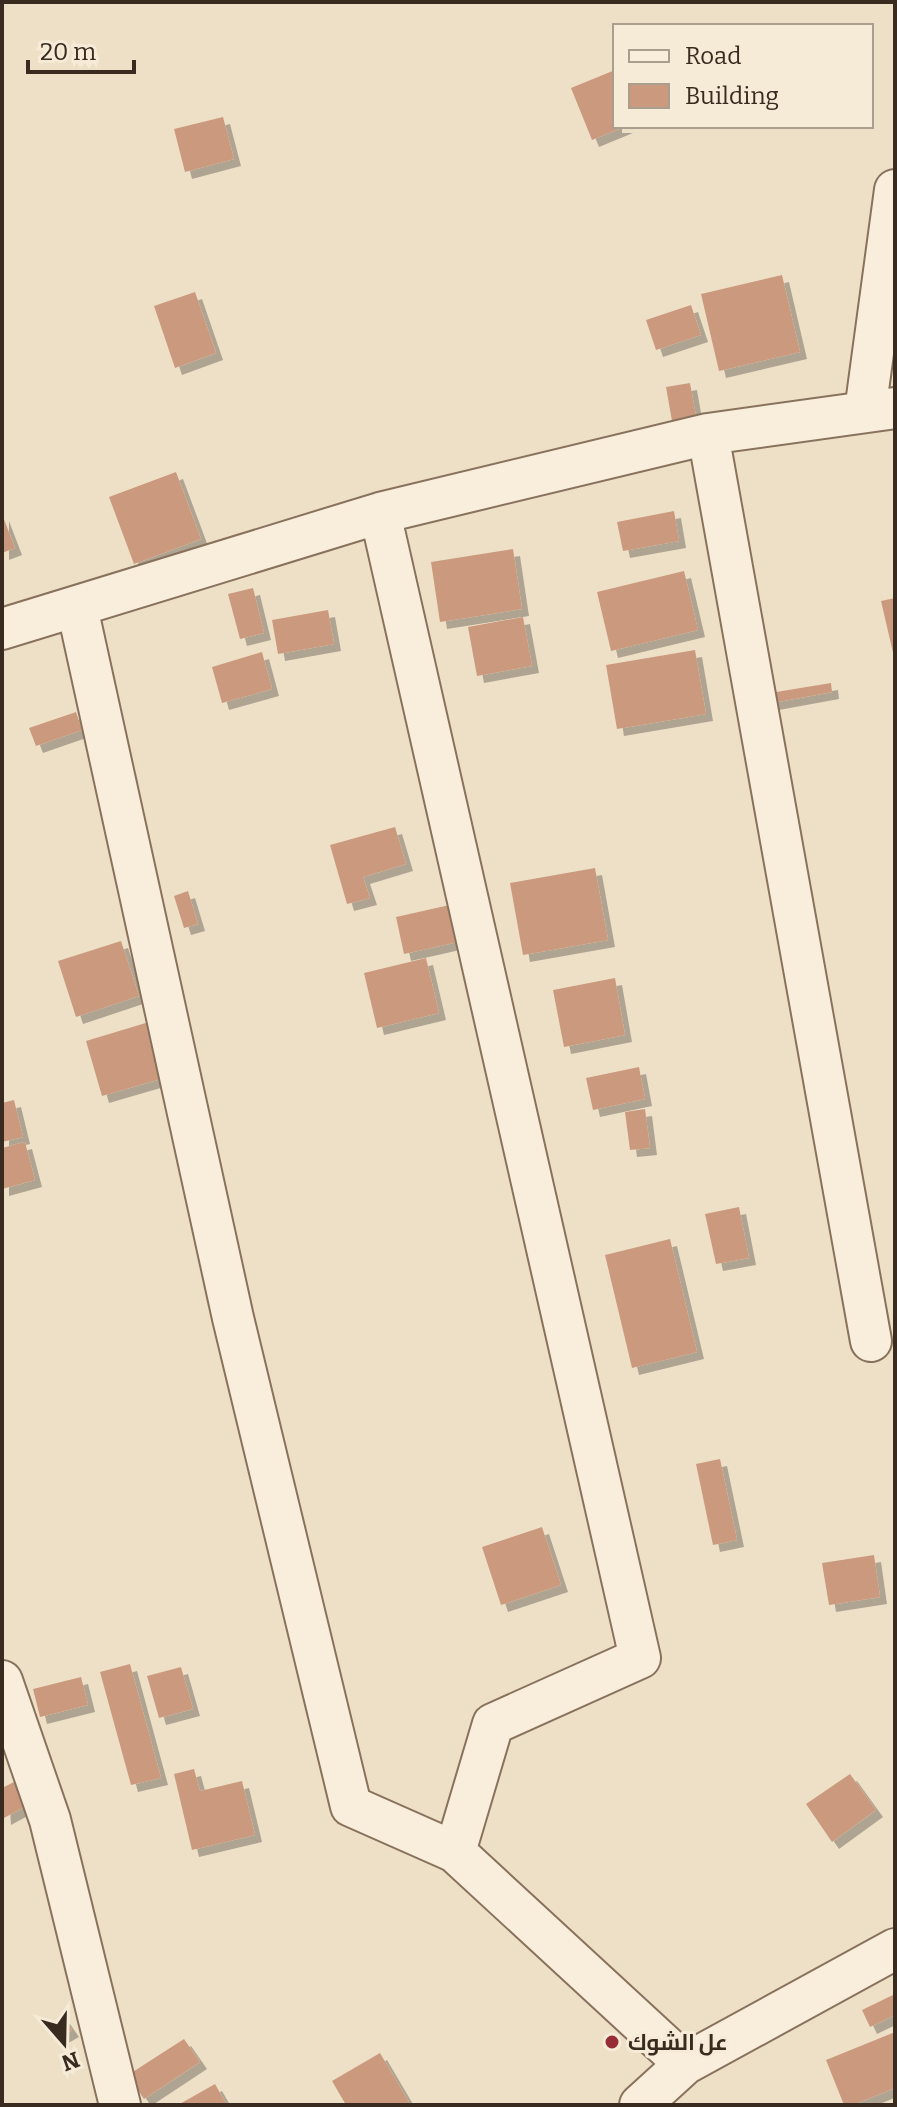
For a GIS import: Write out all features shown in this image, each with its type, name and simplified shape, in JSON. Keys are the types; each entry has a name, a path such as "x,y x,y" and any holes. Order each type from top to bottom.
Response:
{"street":[{"path":"2,629 380,513 708,434 880,410 895,190"},
{"path":"708,434 871,1341"},
{"path":"380,513 640,1658 493,1724 455,1852"},
{"path":"77,607 233,1318 351,1806 455,1852 685,2064"},
{"path":"2,1681 50,1820 120,2105"},
{"path":"640,2105 685,2064 895,1949"}],"building":[{"path":"613,71 613,128 621,128 592,140 571,88"},
{"path":"223,117 234,159 185,172 174,129"},
{"path":"782,275 800,352 719,371 701,294"},
{"path":"195,292 216,353 175,368 154,306"},
{"path":"691,305 701,335 656,350 646,320"},
{"path":"690,383 696,417 672,421 666,387"},
{"path":"176,472 201,539 134,564 109,497"},
{"path":"674,511 679,541 623,551 617,522"},
{"path":"2,514 15,548 2,553"},
{"path":"513,549 522,609 440,622 431,562"},
{"path":"684,571 698,630 611,651 597,592"},
{"path":"253,588 264,633 240,639 228,594"},
{"path":"895,598 895,657 894,657 881,601"},
{"path":"328,610 334,644 278,654 272,620"},
{"path":"523,617 532,666 477,676 468,627"},
{"path":"695,650 706,714 617,729 606,665"},
{"path":"262,652 272,689 222,703 212,667"},
{"path":"831,683 832,692 772,703 770,693"},
{"path":"76,712 82,730 36,746 29,728"},
{"path":"395,827 406,864 363,877 370,898 347,904 330,845"},
{"path":"595,868 608,940 523,955 510,883"},
{"path":"188,891 198,924 184,928 174,896"},
{"path":"454,904 462,941 404,954 396,917"},
{"path":"121,941 139,996 76,1017 58,961"},
{"path":"426,958 439,1013 377,1028 364,973"},
{"path":"615,978 625,1035 564,1047 553,990"},
{"path":"149,1022 164,1078 102,1096 86,1041"},
{"path":"639,1067 645,1099 593,1110 586,1078"},
{"path":"14,1100 23,1137 2,1142 2,1103"},
{"path":"645,1109 650,1148 630,1150 625,1112"},
{"path":"25,1142 35,1180 2,1189 2,1148"},
{"path":"739,1207 749,1258 716,1264 705,1214"},
{"path":"670,1239 697,1352 632,1368 605,1255"},
{"path":"720,1459 737,1540 713,1545 696,1464"},
{"path":"542,1527 561,1585 501,1605 482,1547"},
{"path":"874,1555 880,1597 829,1605 822,1563"},
{"path":"130,1664 161,1778 131,1785 100,1672"},
{"path":"181,1667 193,1709 159,1718 147,1676"},
{"path":"81,1677 88,1705 40,1717 33,1689"},
{"path":"194,1769 200,1791 242,1781 255,1835 192,1850 174,1774"},
{"path":"850,1774 876,1810 832,1842 806,1804"},
{"path":"16,1781 28,1805 4,1818 2,1788"},
{"path":"895,1994 895,2015 870,2027 862,2010"},
{"path":"63,2017 72,2030 56,2039 48,2026"},
{"path":"895,2032 895,2088 853,2105 844,2105 826,2060"},
{"path":"184,2039 200,2062 144,2099 128,2075"},
{"path":"380,2053 410,2104 346,2105 332,2081"},
{"path":"215,2084 227,2105 178,2105"}],"place":[{"name":"عل الشوك","path":"612,2042"}]}
